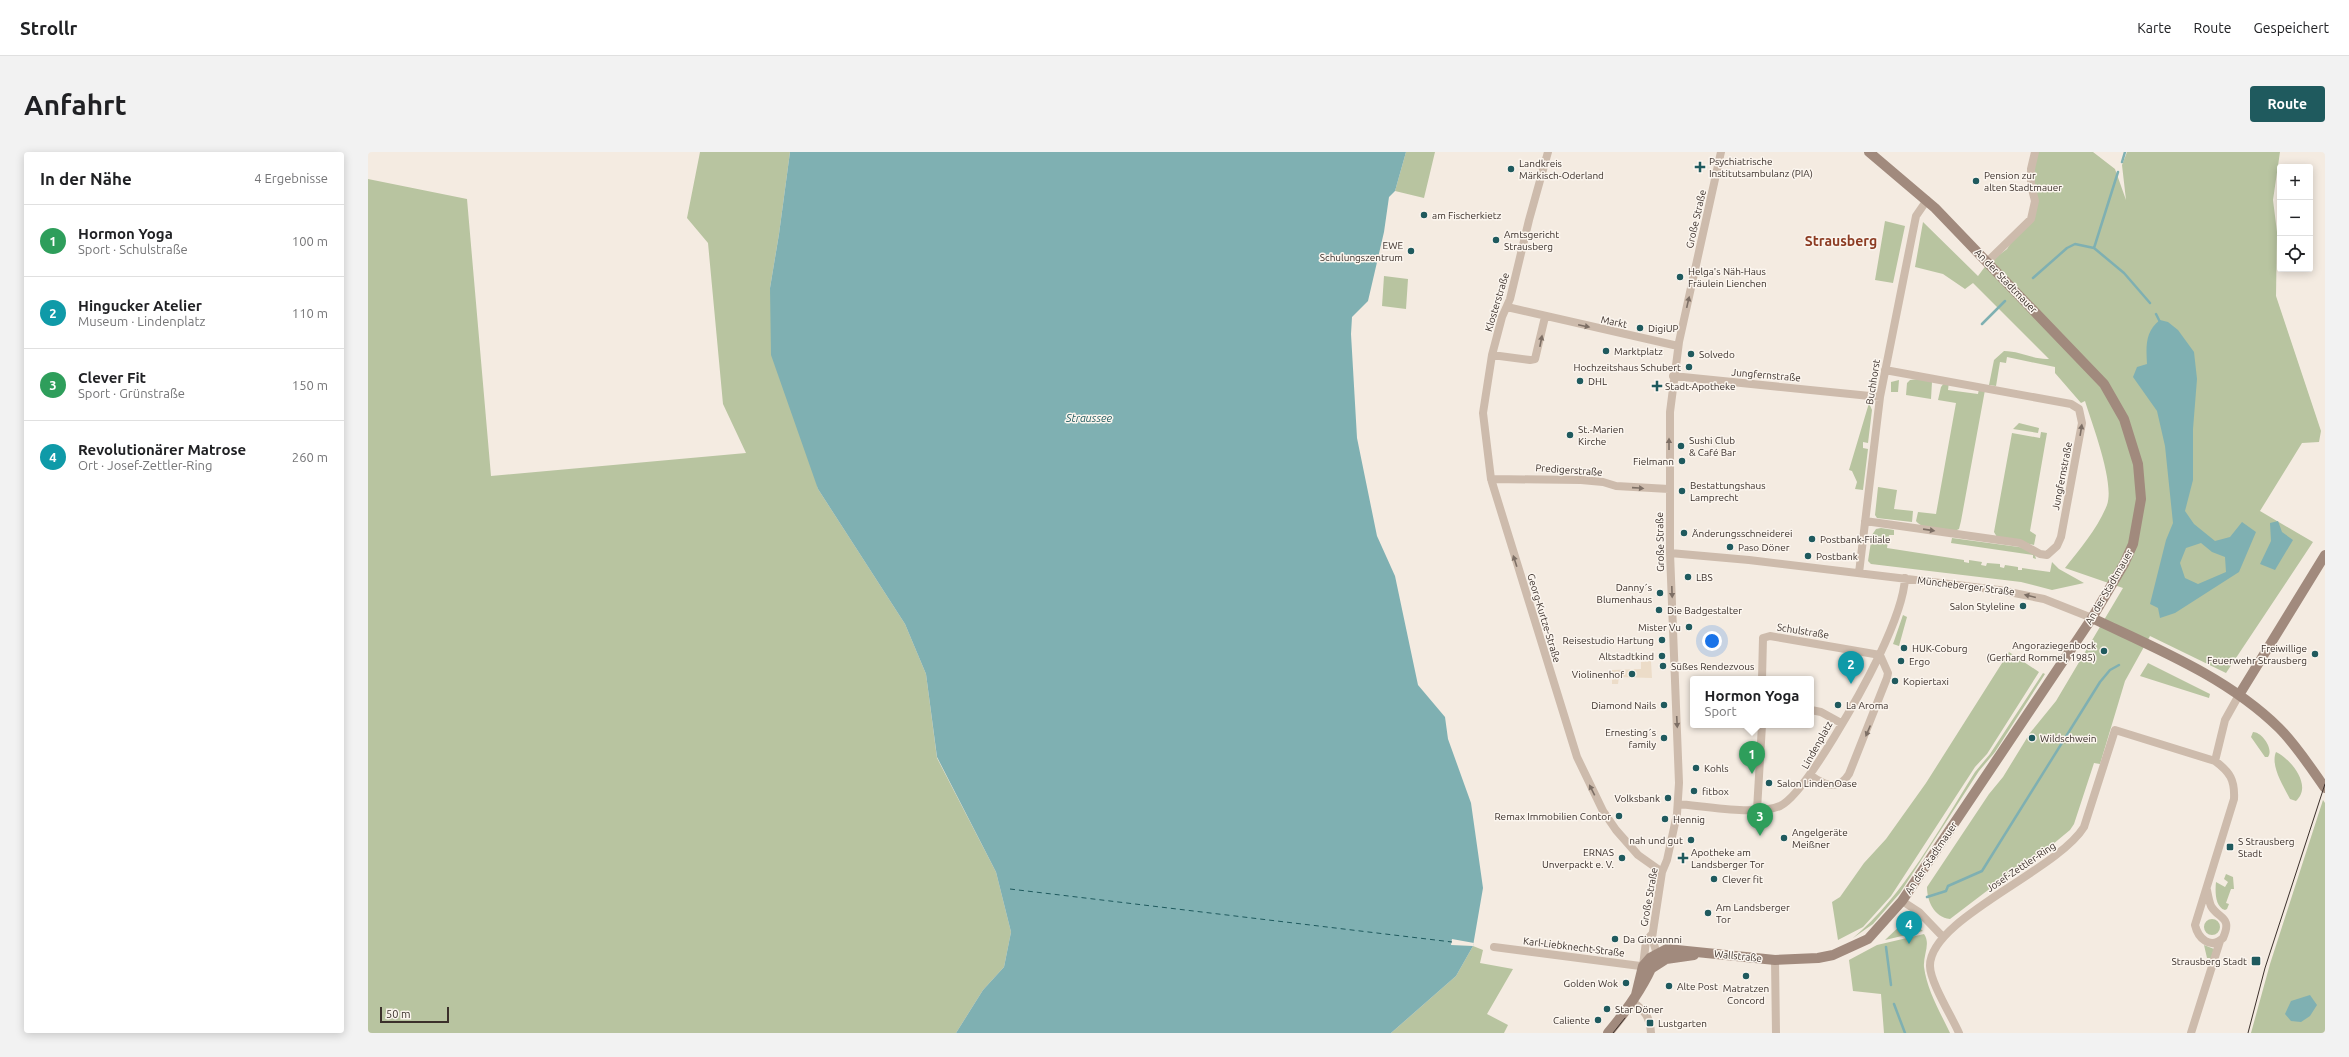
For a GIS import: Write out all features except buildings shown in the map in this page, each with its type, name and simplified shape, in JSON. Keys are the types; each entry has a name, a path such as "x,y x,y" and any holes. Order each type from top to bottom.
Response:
{"street":[{"name":"Klosterstraße","path":"1495,341 1507,307 1541,172 1548,152"},
{"name":"Große Straße","path":"1657,954 1652,934 1662,872 1667,860 1678,804 1679,759 1670,553 1670,412 1673,376 1678,346 1722,152"},
{"name":"An der Stadtmauer","path":"1775,960 1813,959 1833,955 1868,939 1884,923 1902,901 2092,618 2124,564 2137,530 2141,499 2141,478 2131,439 2124,419 2104,384 1927,200 1869,152"},
{"path":"1987,262 2031,218 2035,201 2031,185 2031,169 2035,152"},
{"name":"Buchhorst","path":"1859,573 1880,397 1916,216 1927,200"},
{"name":"Markt","path":"1507,307 1545,317 1678,346"},
{"path":"1492,355 1530,360 1535,359 1545,317"},
{"name":"Georg-Kurtze-Straße","path":"1495,341 1483,414 1491,479 1577,757 1600,805 1616,830 1638,855 1662,872"},
{"name":"Jungfernstraße","path":"1866,521 2020,543 2040,554 2047,555 2052,552 2061,538 2082,416 2079,409 2071,404 1885,370"},
{"name":"Jungfernstraße","path":"1673,376 1880,397"},
{"name":"Predigerstraße","path":"1491,479 1533,478 1608,483 1616,486 1669,489"},
{"name":"Müncheberger Straße","path":"1670,553 1905,578 2030,595 2092,618 2179,660 2240,695 2280,729 2325,788"},
{"path":"2215,762 2225,720 2325,555"},
{"name":"Lindenplatz","path":"1880,655 1888,673 1887,678 1850,774 1842,783 1834,786 1825,784 1810,775 1880,655 1900,602 1905,578"},
{"name":"Schulstraße","path":"1762,676 1763,638 1770,636 1880,655"},
{"path":"1814,711 1821,712 1841,723"},
{"path":"1757,810 1762,728"},
{"name":"Josef-Zettler-Ring","path":"1959,1033 1934,982 1930,966 1933,950 1943,937 1980,906 2052,860 2078,838 2084,827 2115,730 2215,762 2229,772 2235,787 2234,799 2195,925 2198,936 2204,941 2212,943 2220,941"},
{"path":"1678,804 1757,810 1776,807 1789,800 1810,775"},
{"path":"2191,1033 2220,941 2226,933 2225,919 2212,907 2207,890"},
{"path":"1902,901 1919,912 1943,937"},
{"name":"Große Straße","path":"1648,967 1646,941 1652,934"},
{"name":"Karl-Liebknecht-Straße","path":"1494,947 1648,967"},
{"name":"Wallstraße","path":"1657,954 1671,949 1775,960"},
{"name":"Wallstraße","path":"1648,967 1666,959 1701,953"},
{"path":"1608,1033 1634,998 1648,967 1657,954"},
{"path":"1775,960 1776,1033"},
{"path":"1634,998 1646,1012 1650,1021 1651,1033"}],"green space":[{"path":"700,152 790,152 770,288 818,489 905,624 926,674 937,758 996,872 1011,932 1004,967 983,990 956,1033 368,1033 368,179 467,199 491,476 746,453 723,404 708,243 687,218"},
{"path":"1406,152 1435,152 1424,198 1395,191"},
{"path":"2035,152 2093,152 2115,169 2126,200 2122,165 2127,152 2280,152 2278,164 2277,164 2273,200 2277,232 2276,296 2321,431 2319,442 2302,443 2260,511 2313,542 2226,673 2150,636 2125,681 2100,764 2094,763 2074,824 2070,830 2041,854 1992,887 1950,919 1944,918 1932,908 1928,898 1927,887 1989,794 2003,777 2030,733 2056,701 2123,588 2065,568 2099,522 2107,505 2109,495 2102,453 2085,401 2081,403 2055,373 2055,367 2007,357 2006,363 2000,362 1996,386 1989,385 1994,360 2004,351 2049,359 1973,283 1965,289 1943,274 1915,267 1923,222 1978,276 1987,264 2007,249 2018,231 2028,222 2034,194"},
{"path":"1885,221 1905,226 1893,283 1875,280"},
{"path":"1384,276 1408,279 1406,309 1382,306"},
{"path":"1918,379 1932,382 1931,399 1906,395 1907,383 1910,380"},
{"path":"1899,380 1898,392 1891,392 1891,382"},
{"path":"1949,382 1948,390 1978,394 1979,389 1985,390 1959,529 1943,531 1929,528 1919,524 1916,521 1918,512 1936,514 1956,403 1938,400 1941,387 1944,383"},
{"path":"1869,403 1872,410 1868,443 1863,442 1863,448 1868,449 1863,490 1855,489 1857,482 1852,471 1849,470"},
{"path":"2019,423 2039,428 2038,433 2013,429"},
{"path":"2041,432 2047,433 2030,531 2036,535 2034,545 1997,537 1994,532 2012,433 2040,438"},
{"path":"1878,487 1897,490 1894,509 1913,511 1912,522 1877,518 1875,515"},
{"path":"1881,528 1894,530 1894,535 1889,535 1887,548 1964,560 1964,562 1969,563 1969,560 1982,562 1981,565 1986,566 1987,563 2000,564 2000,567 2004,568 2005,565 2018,567 2018,570 2022,570 2022,568 2050,572 2052,562 2059,569 2084,583 2052,590 2021,582 1871,564 1868,561 1872,535 1876,529"},
{"path":"1952,538 2026,548 2035,555 2036,559 2033,558 2033,555 1951,543"},
{"path":"1903,615 1907,617 1899,646 1893,644"},
{"path":"2009,652 2039,672 1987,754 1975,767 1891,896 1863,927 1838,940 1832,902 1840,897 1864,863 1886,839 1926,783"},
{"path":"2148,663 2210,694 2209,698 2140,676"},
{"path":"2043,673 2045,674 1995,752 1979,771 1900,893 1873,924 1853,938 1889,902 1905,882 1975,772 1990,754"},
{"path":"2253,732 2260,735 2266,742 2269,750 2268,757 2265,757 2251,737"},
{"path":"2276,752 2288,760 2301,781 2301,795 2296,801 2290,799 2278,776 2275,764"},
{"path":"2323,800 2325,803 2325,1033 2251,1033 2270,964"},
{"path":"2226,874 2233,877 2234,889 2231,889 2226,903 2229,904 2225,910 2219,906 2217,902 2216,882 2225,887 2228,882 2224,879"},
{"path":"2212,919 2218,921 2220,927 2218,933 2212,935 2206,933 2204,927 2206,921"},
{"path":"1905,921 1912,922 1923,931 1885,940"},
{"path":"1924,934 1927,946 1924,967 1928,984 1934,1001 1950,1033 1884,1033 1881,994 1853,991 1849,960 1877,945"},
{"path":"2204,945 2214,949 2211,958 2207,958"},
{"path":"1473,946 1483,950 1480,963 1513,969 1487,1014 1508,1025 1504,1033 1391,1033 1456,976"}],"shaded area":[{"name":"Violinenhof","path":"1651,661 1652,678 1619,677 1618,684 1612,684 1612,670 1641,669 1641,662"}],"water":[{"name":"Straussee","path":"790,152 1406,152 1395,191 1389,197 1384,232 1368,301 1352,317 1351,334 1357,438 1377,536 1395,576 1418,685 1445,717 1448,739 1471,803 1483,888 1473,946 1456,976 1391,1033 956,1033 983,990 1004,967 1011,932 996,872 937,757 926,674 905,624 818,489 771,355 770,288"},
{"path":"2160,320 2168,322 2178,330 2194,352 2197,379 2193,429 2193,480 2185,511 2194,524 2215,541 2230,537 2242,522 2256,532 2239,572 2175,613 2160,618 2158,608 2150,604 2166,540 2173,523 2165,446 2157,411 2133,377 2137,367 2147,364 2146,352 2149,334 2155,324","holes":["2201,543 2212,552 2225,557 2226,572 2198,584 2185,578 2180,563 2186,548"]},
{"path":"2278,521 2282,532 2293,540 2275,570 2260,564 2271,541 2270,523"},
{"path":"2310,995 2317,1005 2310,1016 2301,1022 2291,1021 2285,1014 2291,1001"}],"pier":[{"path":"1452,939 1474,943 1473,946 1451,945"}],"waterway":[{"path":"2122,162 2125,152"},
{"path":"2118,172 2094,248 2124,273 2150,303"},
{"path":"2033,278 2067,248 2075,244 2094,248"},
{"path":"1982,324 2005,301"},
{"path":"2156,314 2160,322"},
{"path":"1927,897 1946,891 1948,886 1982,871 2100,682 2110,670 2119,665"},
{"path":"1886,947 1891,985"},
{"path":"1894,1004 1905,1033"}],"ferry route":[{"path":"1010,889 1452,942"}],"tram line":[{"path":"2248,1033 2265,968 2325,784"},
{"path":"1613,1033 1625,1018"}],"place":[{"name":"Psychiatrische Institutsambulanz (PIA)","path":"1700,167"},
{"name":"Landkreis Märkisch-Oderland","path":"1511,169"},
{"name":"Pension zur alten Stadtmauer","path":"1976,181"},
{"name":"am Fischerkietz","path":"1424,215"},
{"name":"Amtsgericht Strausberg","path":"1496,240"},
{"name":"EWE Schulungszentrum","path":"1411,251"},
{"name":"Helga's Näh-Haus Fräulein Lienchen","path":"1680,277"},
{"name":"DigiUP","path":"1640,328"},
{"name":"Marktplatz","path":"1606,351"},
{"name":"Solvedo","path":"1691,354"},
{"name":"Hochzeitshaus Schubert","path":"1689,367"},
{"name":"DHL","path":"1580,381"},
{"name":"Stadt-Apotheke","path":"1657,386"},
{"name":"St.-Marien Kirche","path":"1570,435"},
{"name":"Sushi Club & Café Bar","path":"1681,446"},
{"name":"Fielmann","path":"1682,461"},
{"name":"Bestattungshaus Lamprecht","path":"1682,491"},
{"name":"Änderungsschneiderei","path":"1684,533"},
{"name":"Postbank-Filiale","path":"1812,539"},
{"name":"Paso Döner","path":"1730,547"},
{"name":"Postbank","path":"1808,556"},
{"name":"LBS","path":"1688,577"},
{"name":"Danny´s Blumenhaus","path":"1660,593"},
{"name":"Salon Styleline","path":"2023,606"},
{"name":"Die Badgestalter","path":"1659,610"},
{"name":"Mister Vu","path":"1689,627"},
{"name":"Reisestudio Hartung","path":"1662,640"},
{"name":"HUK-Coburg","path":"1904,648"},
{"name":"Angoraziegenbock (Gerhard Rommel, 1985)","path":"2104,651"},
{"name":"Freiwillige Feuerwehr Strausberg","path":"2315,654"},
{"name":"Altstadtkind","path":"1662,656"},
{"name":"Ergo","path":"1901,661"},
{"name":"Süßes Rendezvous","path":"1663,666"},
{"name":"Violinenhof","path":"1632,674"},
{"name":"Kopiertaxi","path":"1895,681"},
{"name":"Hingucker Atelier","path":"1851,684"},
{"name":"Diamond Nails","path":"1664,705"},
{"name":"La Aroma","path":"1838,705"},
{"name":"Ernesting´s family","path":"1664,738"},
{"name":"Wildschwein","path":"2032,738"},
{"name":"Kohls","path":"1696,768"},
{"name":"Hormon Yoga","path":"1752,774"},
{"name":"Salon LindenOase","path":"1769,783"},
{"name":"fitbox","path":"1694,791"},
{"name":"Volksbank","path":"1668,798"},
{"name":"Remax Immobilien Contor","path":"1619,816"},
{"name":"Hennig","path":"1665,819"},
{"name":"Clever Fit","path":"1760,836"},
{"name":"Angelgeräte Meißner","path":"1784,838"},
{"name":"nah und gut","path":"1691,840"},
{"name":"S Strausberg Stadt","path":"2230,847"},
{"name":"ERNAS Unverpackt e. V.","path":"1622,858"},
{"name":"Apotheke am Landsberger Tor","path":"1683,858"},
{"name":"Clever fit","path":"1714,879"},
{"name":"Am Landsberger Tor","path":"1708,913"},
{"name":"Da Giovannni","path":"1615,939"},
{"name":"Revolutionärer Matrose","path":"1909,944"},
{"name":"Strausberg Stadt","path":"2256,961"},
{"name":"Matratzen Concord","path":"1746,976"},
{"name":"Golden Wok","path":"1626,983"},
{"name":"Alte Post","path":"1669,986"},
{"name":"Star Döner","path":"1607,1009"},
{"name":"Caliente","path":"1598,1020"},
{"name":"Lustgarten","path":"1650,1023"}],"district":[{"name":"Strausberg","path":"1841,241"}]}
